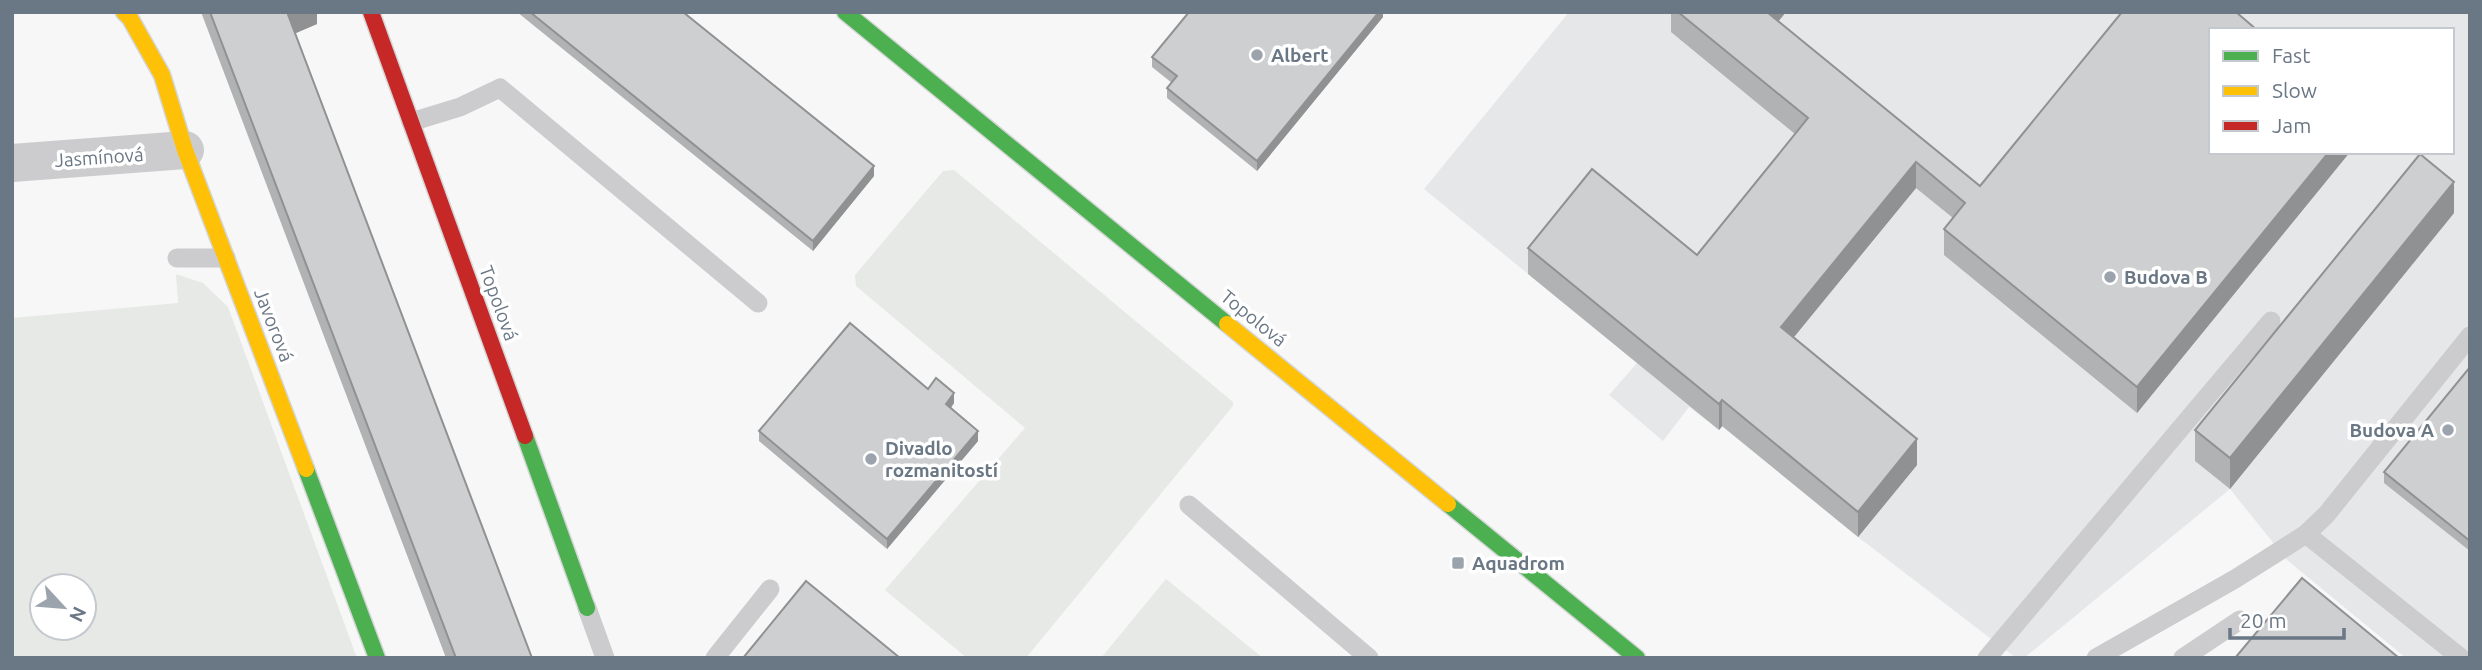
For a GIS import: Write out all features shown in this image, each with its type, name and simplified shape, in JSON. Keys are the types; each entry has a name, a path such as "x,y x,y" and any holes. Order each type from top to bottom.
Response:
{"street":[{"name":"Javorová","path":"124,12 162,75 185,150 377,658"},
{"name":"Topolová","path":"371,12 587,608"},
{"name":"Topolová","path":"845,12 1637,658"},
{"name":"Jasmínová","path":"12,163 185,150"}],"lane":[{"path":"411,122 460,107 500,88 758,303"},
{"path":"177,258 226,258"},
{"path":"1987,658 2271,321"},
{"path":"2096,658 2235,579 2306,534 2326,515 2470,336"},
{"path":"1189,505 1369,658"},
{"path":"2306,534 2461,658"},
{"path":"715,658 770,589"},
{"path":"587,608 605,658"},
{"path":"2183,658 2240,620"}],"shaded area":[{"path":"1569,12 2470,12 2470,658 2406,658 2287,560 2230,489 2024,658 2016,658 1858,537 1723,427 1719,430 1689,407 1663,441 1609,395 1637,363 1424,189"},
{"path":"954,170 1233,402 1233,406 1026,658 967,658 885,590 1025,428 856,286 855,275 943,171"},
{"path":"176,274 203,283 228,307 357,658 12,658 12,318 178,303"},
{"path":"1166,579 1263,658 1101,658"}],"building":[{"path":"210,12 287,12 532,658 456,658"},
{"path":"530,12 683,12 874,166 813,241"},
{"path":"1189,12 1379,12 1257,161 1167,88 1177,76 1152,57"},
{"name":"Budova B","path":"1678,12 1767,12 1980,186 2122,12 2236,12 2255,28 2209,28 2209,154 2327,154 2137,387 1944,229 1965,203 1916,162 1781,327 1917,439 1858,512 1722,400 1719,404 1528,248 1592,169 1697,255 1808,118"},
{"path":"2420,154 2454,182 2230,458 2195,430"},
{"name":"Divadlo rozmanitostí","path":"850,323 928,389 936,378 954,393 946,404 978,431 887,539 759,431"},
{"name":"Budova A","path":"2470,367 2470,541 2384,472"},
{"path":"2302,578 2399,658 2235,658"},
{"path":"806,581 900,658 743,658"}],"traffic: fast":[{"path":"845,12 1227,324"},
{"path":"525,436 587,608"},
{"path":"306,469 377,658"},
{"path":"1448,504 1637,658"}],"traffic: slow":[{"path":"124,12 162,75 185,150 306,469"},
{"path":"1227,324 1448,504"}],"traffic: jam":[{"path":"371,12 525,436"}],"place":[{"name":"Albert","path":"1257,55"},
{"name":"Budova B","path":"2110,277"},
{"name":"Budova A","path":"2448,430"},
{"name":"Divadlo rozmanitostí","path":"871,459"},
{"name":"Aquadrom","path":"1458,563"}]}
